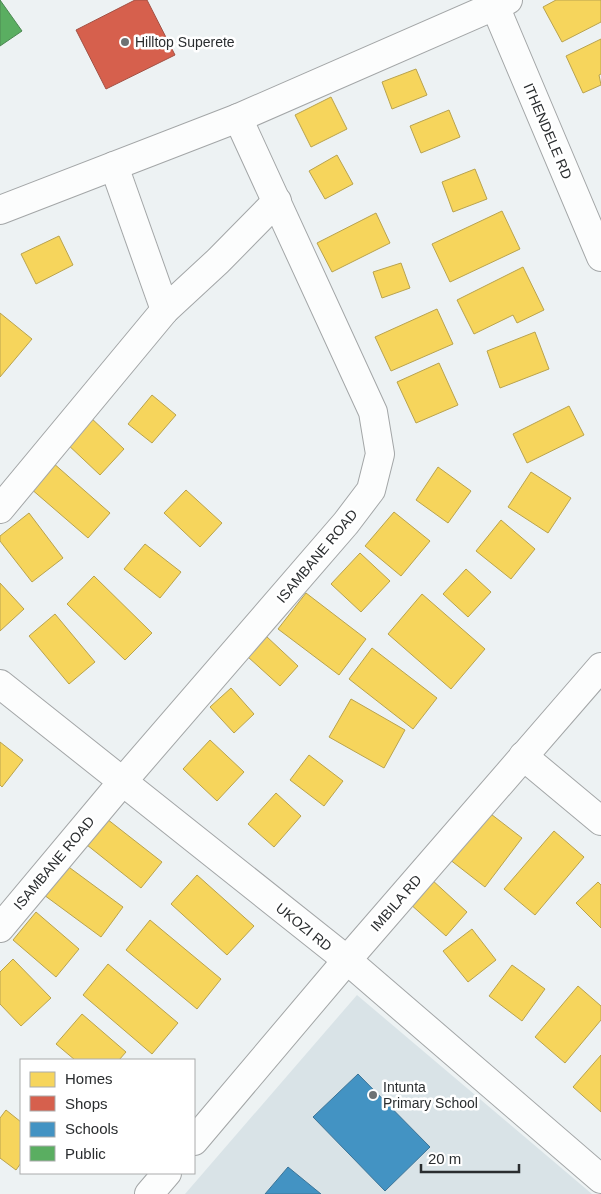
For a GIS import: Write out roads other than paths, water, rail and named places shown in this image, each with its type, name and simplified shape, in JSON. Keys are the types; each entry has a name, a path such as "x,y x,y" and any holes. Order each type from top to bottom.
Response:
{"street":[{"path":"0,210 238,118 501,3"},
{"name":"ITHENDELE RD","path":"501,3 601,257"},
{"name":"ISAMBANE ROAD","path":"0,928 123,781 346,523 371,490 380,454 373,412 238,118"},
{"path":"114,166 165,310"},
{"path":"0,509 165,310 277,201"},
{"name":"IMBILA RD","path":"195,1140 346,960 601,667"},
{"name":"UKOZI RD","path":"0,684 346,960 601,1179"},
{"path":"523,756 601,821"},
{"path":"148,1194 165,1174"}],"place":[{"name":"Hilltop Superete","path":"125,42"},
{"name":"Intunta Primary School","path":"373,1095"}]}
